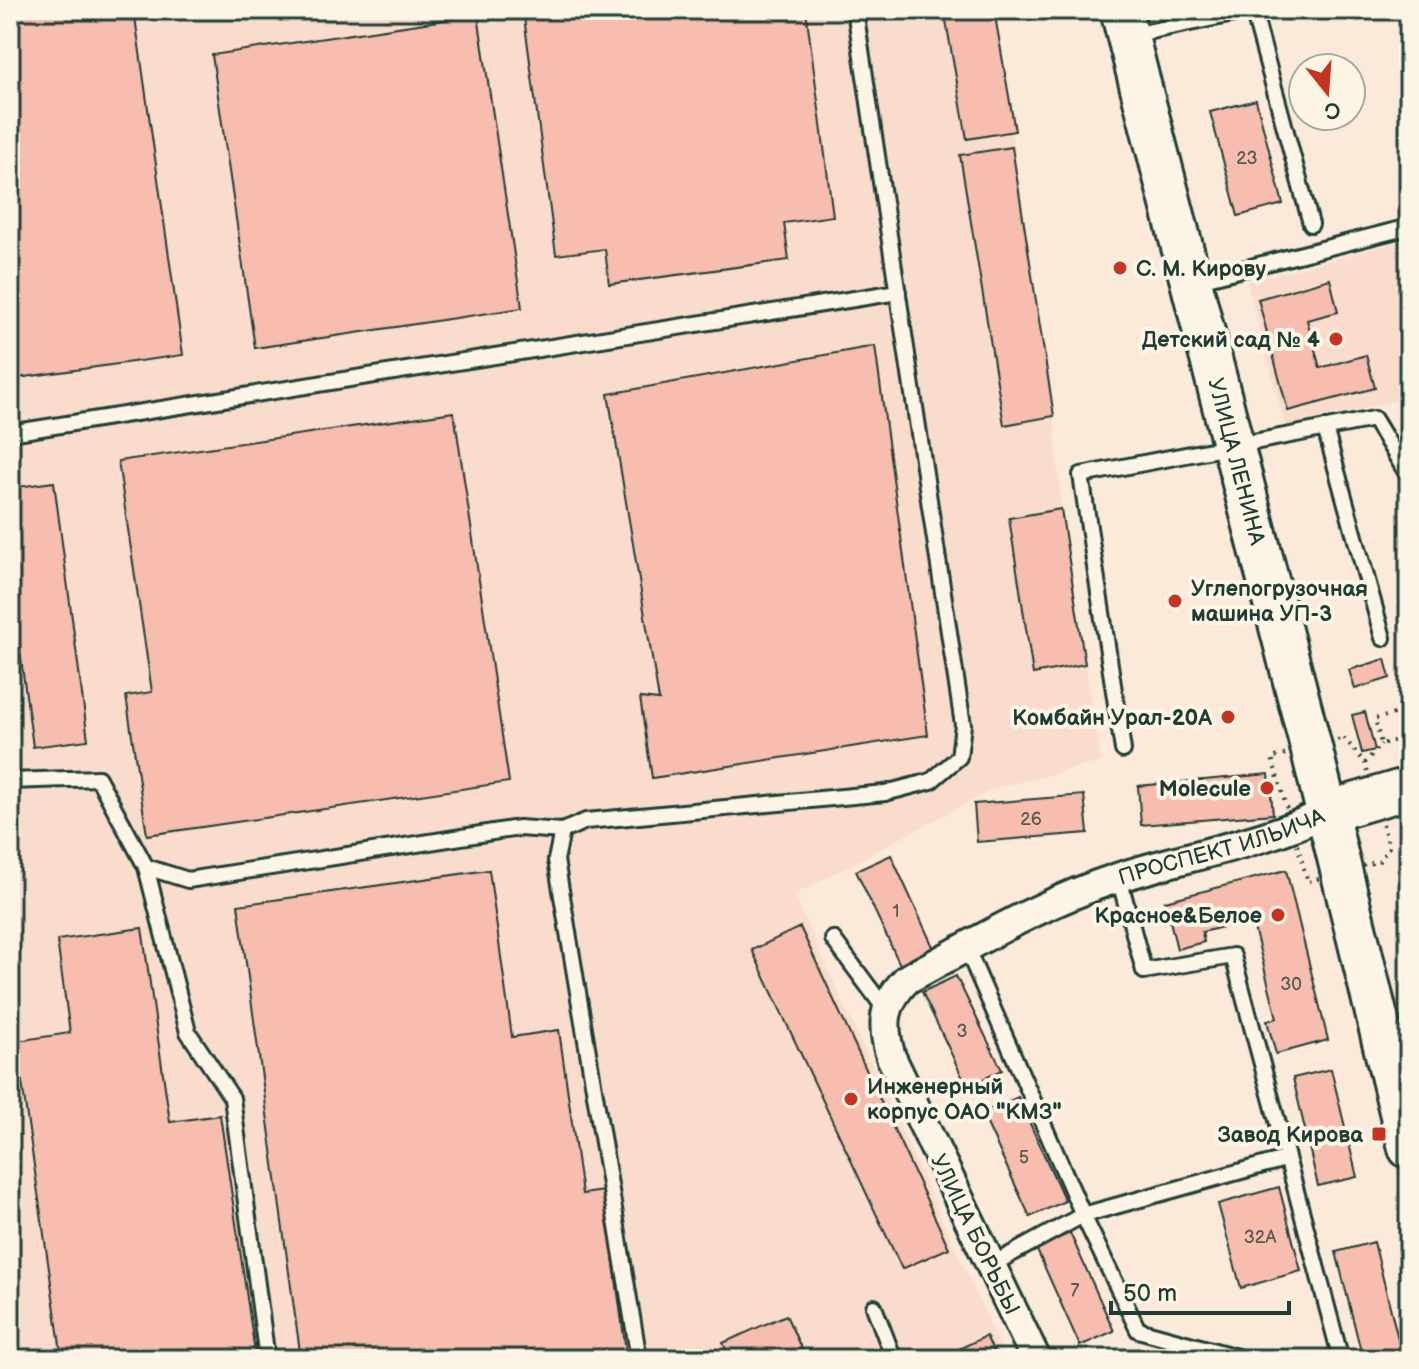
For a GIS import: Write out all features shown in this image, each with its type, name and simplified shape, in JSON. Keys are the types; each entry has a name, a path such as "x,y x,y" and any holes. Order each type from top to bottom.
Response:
{"street":[{"name":"УЛИЦА ЛЕНИНА","path":"1124,23 1327,812 1398,1061 1409,1148"},
{"name":"ПРОСПЕКТ ИЛЬИЧА","path":"885,1009 894,992 907,979 1074,894 1119,878 1262,840 1327,812 1409,788"},
{"name":"УЛИЦА БОРЬБЫ","path":"885,1009 884,1033 891,1057 1036,1359"}],"lane":[{"path":"146,867 188,880 519,828 562,831 586,821 885,793 931,781 959,757 963,725 855,10"},
{"path":"1124,23 1253,10 1311,224"},
{"path":"1191,282 1409,227"},
{"path":"10,433 898,292"},
{"path":"1123,750 1081,475 1374,419 1409,477"},
{"path":"1325,428 1383,638"},
{"path":"10,781 98,778 146,867 188,1032 232,1098 267,1359"},
{"path":"562,831 556,860 639,1359"},
{"path":"1119,878 1144,971 1233,956 1341,1359"},
{"path":"833,939 885,1009"},
{"path":"966,947 1083,1215 1138,1330 1244,1359"},
{"path":"991,1265 1083,1215 1285,1159"},
{"path":"874,1307 894,1359"}],"path":[{"path":"1381,744 1375,719 1409,710"},
{"path":"1365,763 1381,744 1409,737"}],"shaded area":[{"path":"10,10 993,10 1054,416 1061,509 1101,762 993,789 794,895 1006,1359 10,1359"},
{"name":"Детский сад № 4","path":"1409,239 1409,397 1286,429 1247,282"}],"building":[{"path":"10,10 134,10 183,355 10,379"},
{"path":"523,10 806,10 833,216 784,223 789,260 609,284 605,249 556,255"},
{"path":"944,10 994,10 1015,131 967,139"},
{"path":"478,15 522,308 255,348 212,55"},
{"path":"1256,100 1283,204 1238,216 1210,112"},
{"path":"1012,147 1054,416 1004,425 960,155"},
{"path":"1330,279 1338,312 1307,320 1320,368 1366,355 1375,388 1288,411 1258,299"},
{"path":"875,346 928,735 652,778 640,698 659,700 608,394"},
{"path":"454,412 509,782 147,835 126,696 152,692 118,461"},
{"path":"54,482 88,740 33,747 10,578 10,488"},
{"path":"1061,509 1085,664 1033,674 1009,518"},
{"path":"1385,659 1390,678 1355,689 1349,670"},
{"path":"1365,712 1375,750 1362,753 1352,715"},
{"path":"1269,774 1273,814 1141,825 1138,786"},
{"path":"1084,795 1088,833 977,842 974,804"},
{"path":"891,855 935,951 901,967 856,871"},
{"path":"1409,867 1409,913 1398,870"},
{"path":"489,870 512,1037 559,1030 582,1194 604,1191 627,1359 301,1359 238,905"},
{"path":"1286,870 1328,1040 1276,1054 1267,1021 1277,1018 1252,920 1202,932 1204,942 1177,949 1165,901"},
{"name":"Инженерный корпус ОАО \"КМЗ\"","path":"800,927 949,1248 902,1269 752,950"},
{"path":"142,928 170,1122 220,1115 256,1359 62,1359 16,1041 70,1033 57,940"},
{"path":"956,976 1002,1070 967,1087 922,992"},
{"path":"1331,1069 1357,1177 1318,1186 1293,1078"},
{"path":"1018,1097 1065,1201 1030,1217 982,1113"},
{"path":"1279,1187 1301,1271 1241,1288 1218,1204"},
{"path":"1070,1233 1114,1331 1080,1346 1036,1248"},
{"path":"1374,1242 1401,1351 1363,1359 1336,1252"},
{"path":"786,1315 806,1359 731,1359 723,1343"},
{"path":"986,1336 997,1359 950,1359 948,1354"}],"place":[{"name":"С. М. Кирову","path":"1120,268"},
{"name":"Детский сад № 4","path":"1336,339"},
{"name":"Углепогрузочная машина УП-3","path":"1175,601"},
{"name":"Комбайн Урал-20А","path":"1228,717"},
{"name":"Molecule","path":"1267,788"},
{"name":"Красное&Белое","path":"1278,915"},
{"name":"Инженерный корпус ОАО \"КМЗ\"","path":"851,1099"},
{"name":"Завод Кирова","path":"1379,1134"}]}
